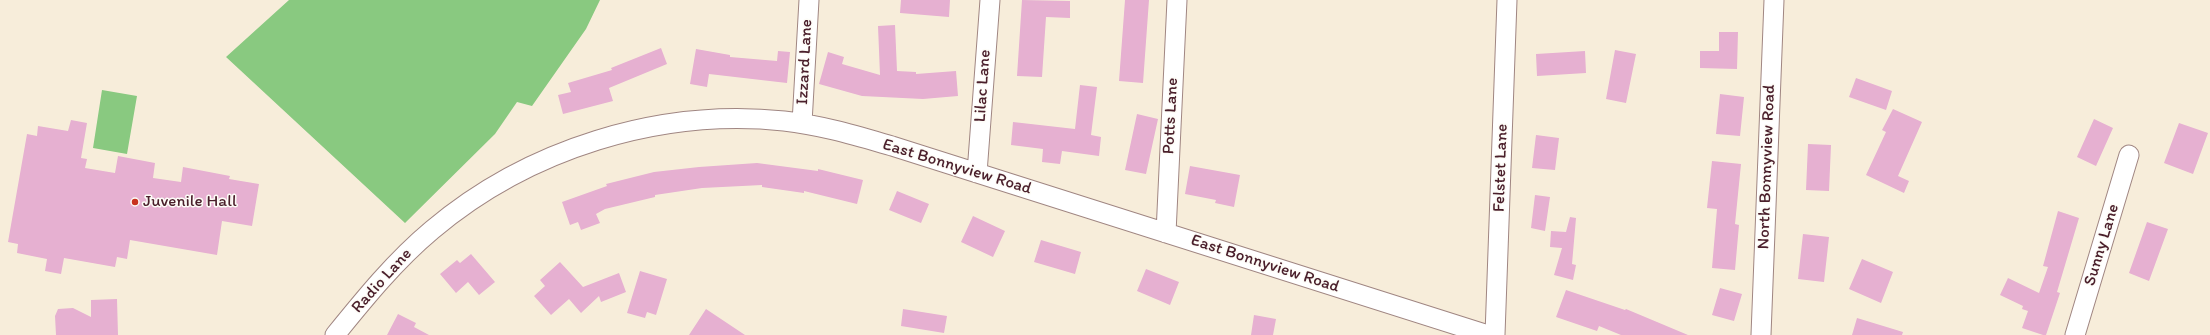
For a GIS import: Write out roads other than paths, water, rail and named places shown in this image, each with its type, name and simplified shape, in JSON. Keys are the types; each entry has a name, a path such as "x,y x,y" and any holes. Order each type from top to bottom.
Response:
{"street":[{"name":"Izzard Lane","path":"802,123 808,0"},
{"name":"Lilac Lane","path":"977,173 990,0"},
{"name":"Potts Lane","path":"1166,233 1177,0"},
{"name":"Felstet Lane","path":"1495,335 1507,0"},
{"name":"North Bonnyview Road","path":"1761,335 1774,0"},
{"name":"East Bonnyview Road","path":"432,230 478,195 509,177 549,157 586,143 661,125 708,120 767,120 802,123 863,137 1488,335"},
{"name":"Sunny Lane","path":"2076,335 2129,156"},
{"name":"Radio Lane","path":"335,335 389,271 432,230"}],"place":[{"name":"Juvenile Hall","path":"135,202"}]}
